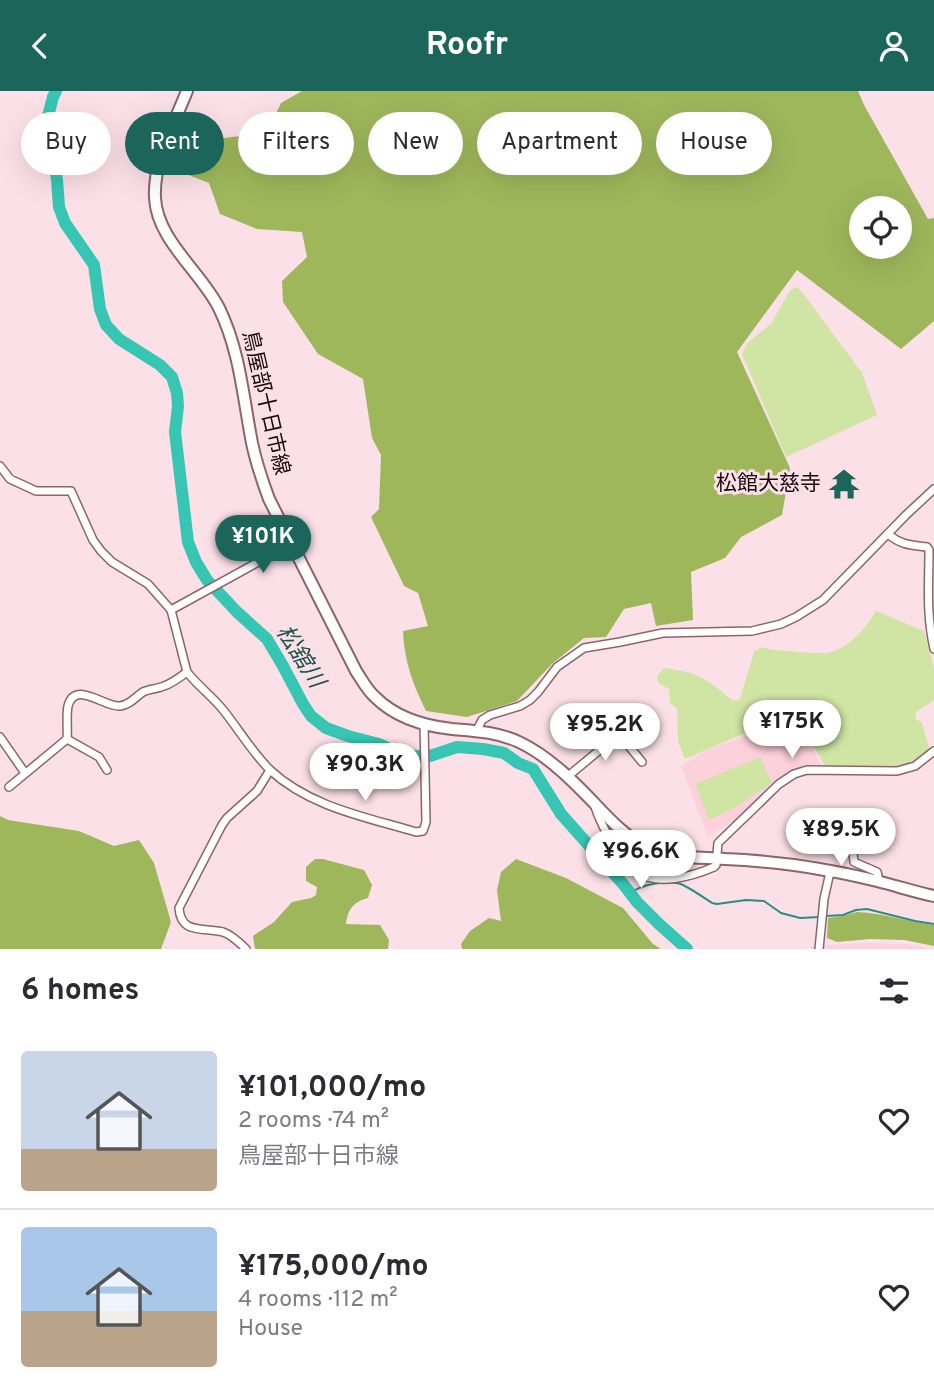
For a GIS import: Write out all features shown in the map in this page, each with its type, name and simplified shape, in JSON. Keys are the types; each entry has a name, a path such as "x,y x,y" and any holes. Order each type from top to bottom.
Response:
{"main road":[{"name":"鳥屋部十日市線","path":"187,91 157,171 156,208 164,229 218,305 228,327 235,347 252,446 269,499 356,671 373,696 390,710 408,719 450,729 477,730 520,742 548,760 634,840 666,854 758,860 878,881 934,896"}],"street":[{"path":"0,465 10,479 36,492 71,491 93,540 101,551 112,562 148,584 171,610 187,672 223,710 270,770 310,797 339,810 416,832 423,831 426,822 424,724"},
{"path":"477,730 482,720 489,715 520,706 530,700 557,667 584,648 663,633 752,631 781,624 796,617 823,600 934,489"},
{"path":"888,534 897,542 927,547 929,550 928,614 934,649"},
{"path":"171,610 291,544"},
{"path":"9,787 67,739 68,705 78,695 85,694 111,705 123,706 145,691 171,684 187,672"},
{"path":"567,777 619,734 642,762"},
{"path":"0,737 25,773"},
{"path":"67,739 99,757 107,770"},
{"path":"593,802 612,843 632,868 642,876 659,879 682,877 714,867 718,843 723,836 779,784 794,774 807,770 897,771 915,767 934,751"},
{"path":"246,949 226,933 191,928 182,923 179,908 222,825 257,791 270,770"},
{"path":"855,846 854,862 877,872 878,881"},
{"path":"819,949 824,899 830,872"}],"shaded area":[{"path":"794,715 822,766 810,766 800,770 745,814 708,836 681,766 709,749"},
{"path":"905,944 933,949 810,949 811,946"}],"green space":[{"path":"302,91 858,91 928,219 934,218 934,321 901,349 797,270 737,352 790,468 782,515 741,537 725,558 691,572 693,620 656,626 651,603 624,609 606,637 584,638 552,664 517,701 467,717 426,711 410,672 403,631 428,626 418,593 404,586 371,517 379,509 381,455 372,438 363,379 318,354 283,302 282,281 307,257 302,232 257,229 220,214 209,183 189,175 224,175 224,138 238,136 238,175 354,175 354,112 277,112 281,103"},
{"path":"797,287 862,373 877,415 786,457 742,354 748,342 771,324 789,292"},
{"path":"876,611 924,631 934,668 934,700 915,713 916,719 922,723 930,750 912,764 892,768 825,766 794,712 685,759 678,742 677,708 670,703 669,689 658,683 657,676 664,668 702,678 733,701 740,699 754,652 761,647 817,653 835,651 856,637"},
{"path":"760,757 772,783 736,807 709,820 695,784"},
{"path":"0,816 8,820 79,831 114,846 139,840 154,863 171,922 161,949 0,949"},
{"path":"315,859 364,870 372,885 368,898 352,907 346,924 380,925 389,940 388,949 255,949 253,936 274,922 292,902 316,895 317,887 306,881 306,867"},
{"path":"516,859 566,878 623,908 653,944 661,949 462,949 461,944 470,931 489,918 501,921 497,890 501,872"},
{"path":"857,912 934,925 934,946 904,940 837,942 827,938 828,918"}],"waterway":[{"name":"松舘川","path":"56,91 48,116 59,207 65,223 94,265 100,309 106,325 119,339 160,365 172,377 177,393 175,432 188,542 207,580 267,639 303,704 311,716 326,728 379,744 400,754 430,756 457,747 483,749 504,753 533,769 561,814 637,902 687,949"},
{"path":"630,894 648,885 678,883 712,903 764,901 781,913 800,918 820,917"},
{"path":"826,916 867,909 934,924"}],"place":[{"name":"松館大慈寺","path":"844,484"}]}
